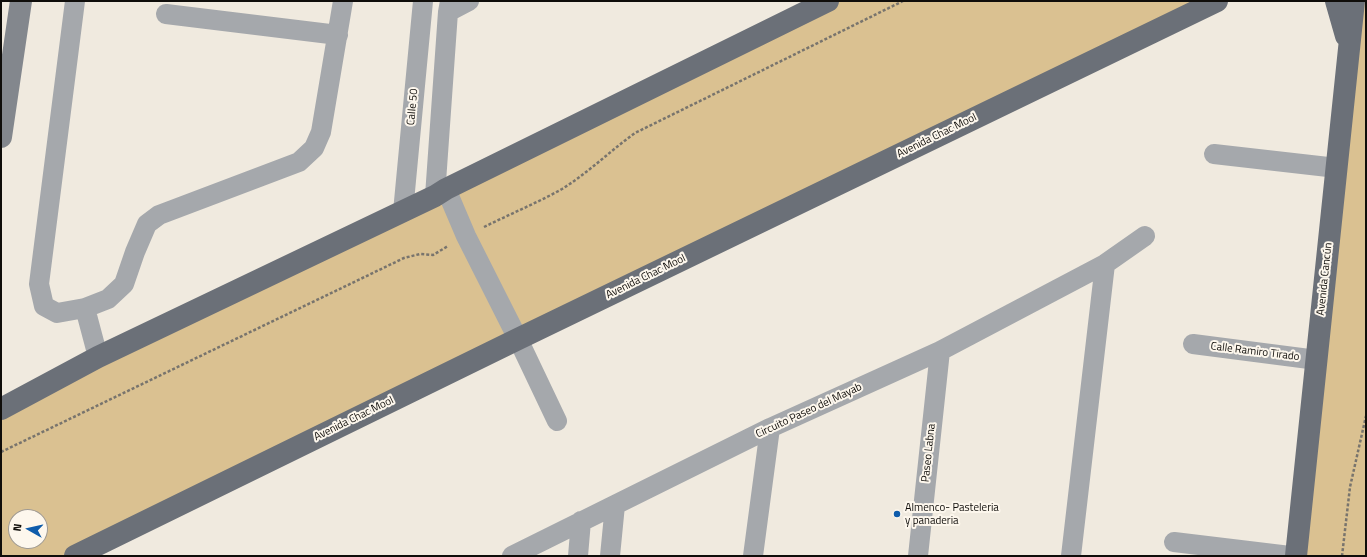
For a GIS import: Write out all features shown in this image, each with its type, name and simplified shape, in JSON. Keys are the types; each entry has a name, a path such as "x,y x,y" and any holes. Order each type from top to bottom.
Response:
{"main road":[{"path":"1,409 98,357 403,212 828,1"},
{"name":"Avenida Chac Mool","path":"75,556 518,339 1217,1"},
{"path":"1336,1 1349,48"},
{"name":"Avenida Cancún","path":"1296,556 1354,1"}],"street":[{"path":"1,137 21,1"},
{"path":"75,1 39,284 44,306 57,313 85,308 108,299 124,284 147,224 159,216 299,162 314,148 321,132 343,1"},
{"name":"Calle 50","path":"403,212 423,1"},
{"path":"469,1 449,6 441,193 466,236 557,421"},
{"path":"166,14 338,35"},
{"path":"1214,154 1337,168"},
{"name":"Circuito Paseo del Mayab","path":"512,556 770,428 940,351 1105,264 1145,236"},
{"path":"1071,556 1105,264"},
{"path":"85,308 98,357"},
{"name":"Calle Ramiro Tirado","path":"1193,344 1317,360"},
{"name":"Paseo Labna","path":"918,556 940,351"},
{"path":"753,556 770,428"},
{"path":"610,556 615,505"},
{"path":"578,556 581,521"},
{"path":"1174,542 1290,556"}],"path":[{"path":"1342,556 1350,487 1366,416"}],"shaded area":[{"path":"841,1 1203,1 75,556 1,556 1,410 446,189"},
{"path":"1360,1 1366,1 1366,556 1296,556"}],"place":[{"name":"Almenco- Pasteleria y panaderia","path":"897,514"}]}
